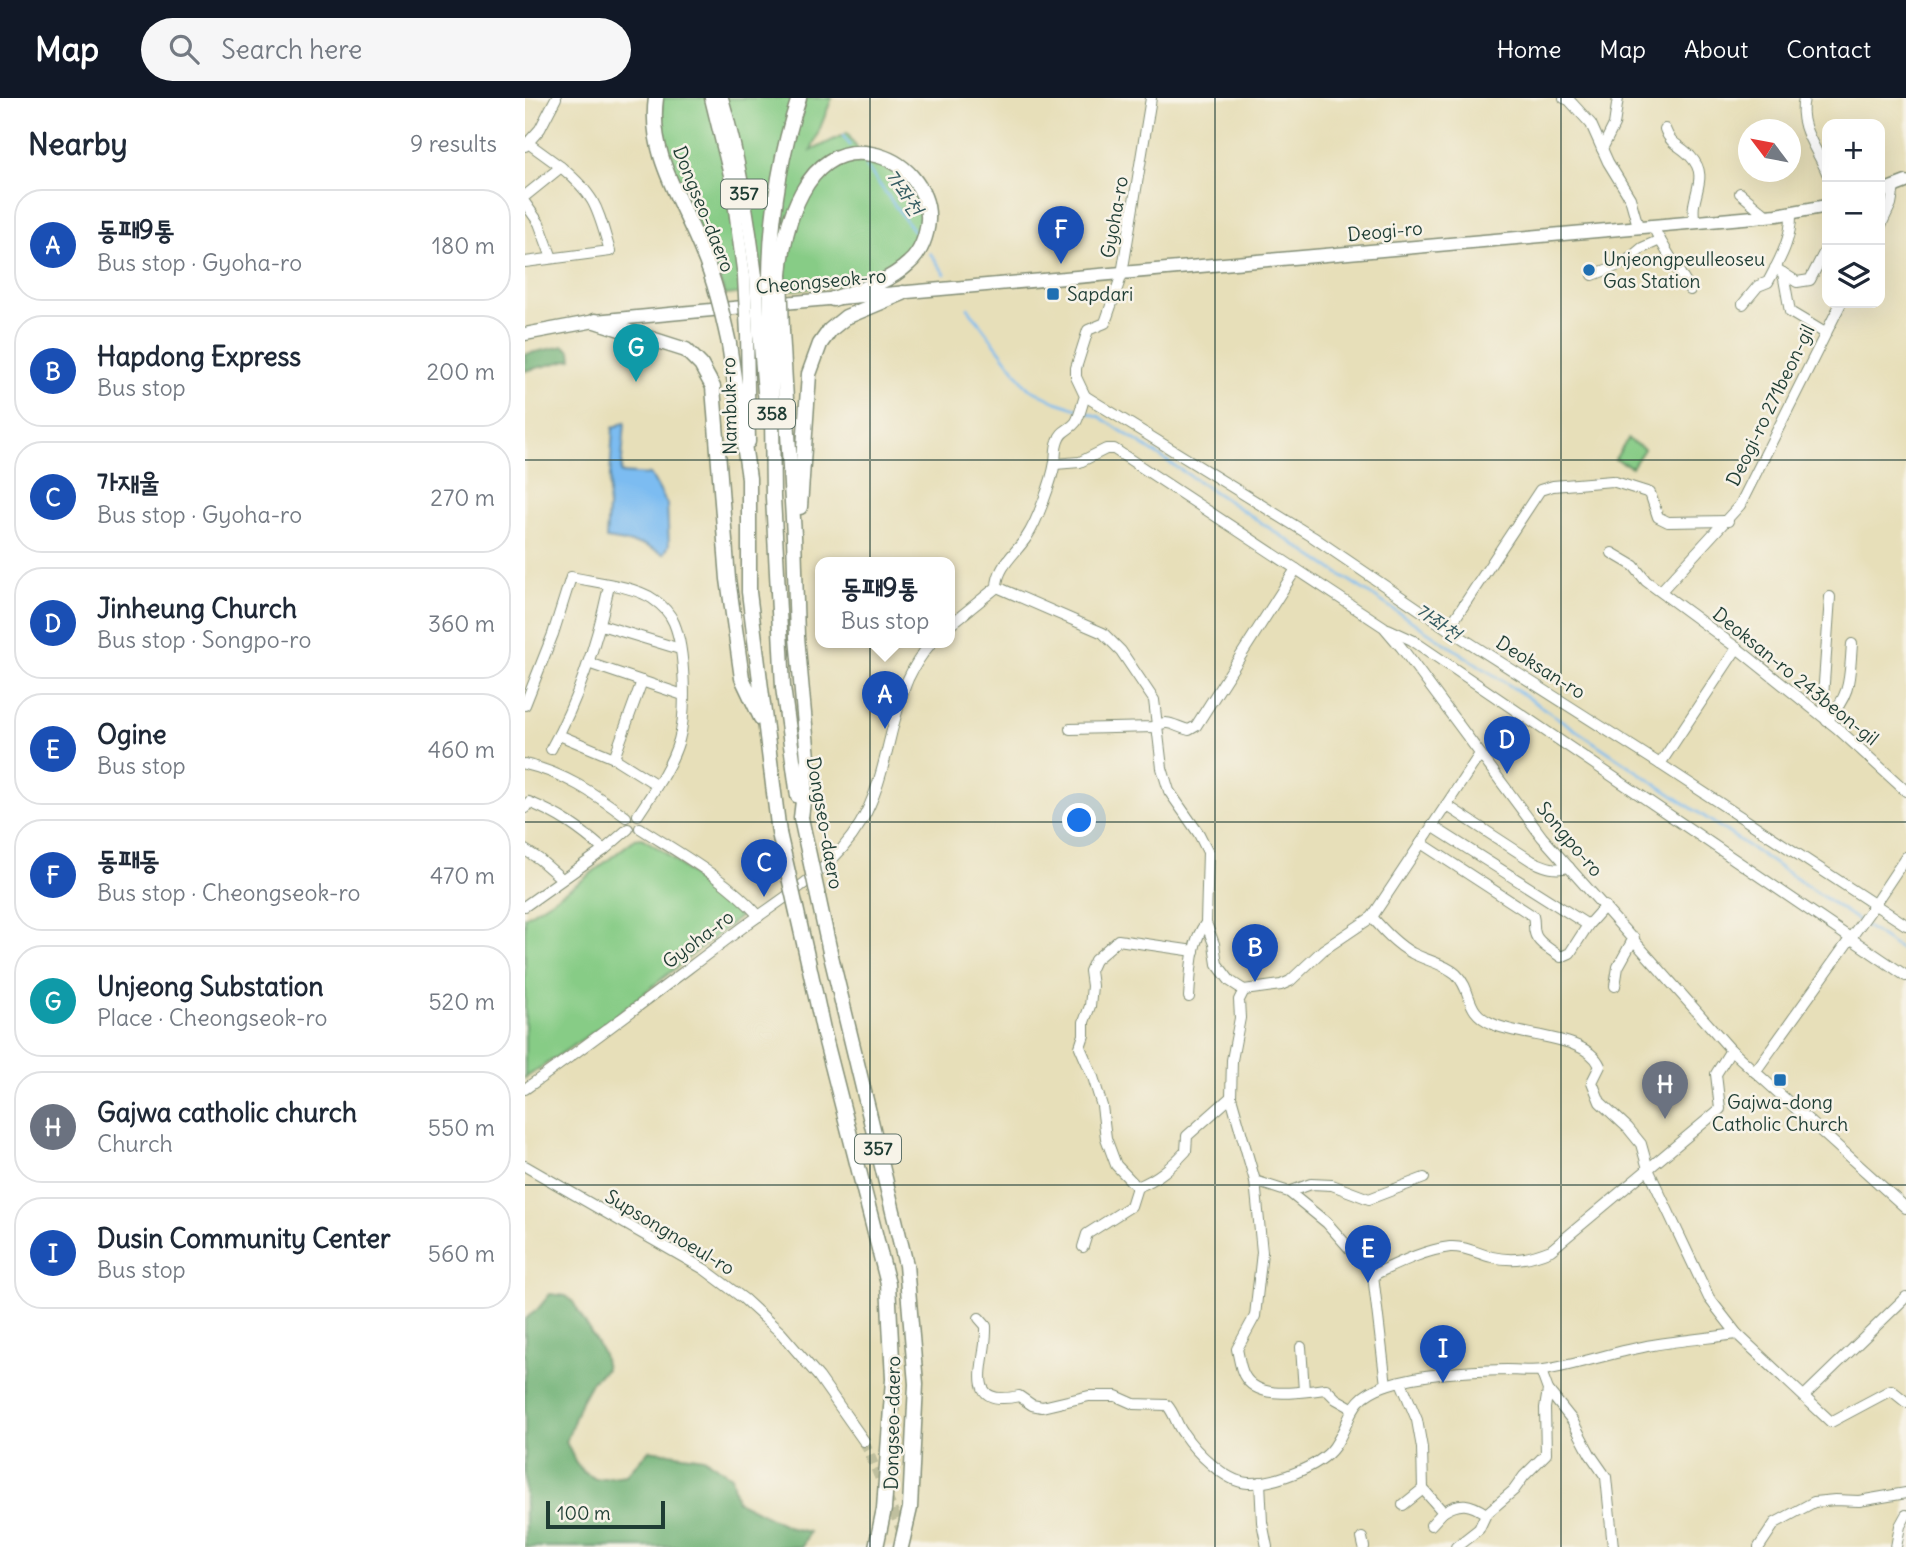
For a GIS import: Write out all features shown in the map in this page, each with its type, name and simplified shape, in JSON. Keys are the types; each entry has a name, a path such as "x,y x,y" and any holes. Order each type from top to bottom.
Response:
{"highway":[{"name":"Dongseo-daero","path":"656,98 654,122 659,153 703,251 729,344 749,478 749,592 779,833 824,1034 888,1284 892,1405 885,1496 876,1547"},
{"name":"Dongseo-daero","path":"799,99 783,158 771,240 762,276 783,687 801,818 907,1265 916,1384 909,1508 901,1547"},
{"path":"762,276 782,251 799,195 808,182 829,163 854,153 867,153 893,161 907,170 918,183 925,198 929,213 921,247 912,261 895,274 872,287 833,299"},
{"path":"795,575 809,374 820,344 830,330 846,317 903,293"},
{"path":"595,321 686,350 701,365 713,387 728,579 742,678 767,730"},
{"path":"765,333 795,575 797,637 808,758 801,818"}],"main road":[{"name":"357","path":"711,98 721,115"},
{"name":"357","path":"722,98 721,115 730,179 762,276 765,333"},
{"name":"Deogi-ro","path":"1122,274 1694,222 1822,207"},
{"name":"Cheongseok-ro","path":"525,334 595,321 1122,274"},
{"name":"Nambuk-ro","path":"749,478 765,333"}],"street":[{"path":"525,262 610,251 592,198 581,184 561,167 526,144 540,129 556,98"},
{"name":"Gyoha-ro","path":"1081,407 1076,377 1084,337 1088,330 1105,323 1122,274 1151,98"},
{"path":"1564,98 1591,124 1645,226 1660,240 1690,290"},
{"path":"1602,149 1614,125 1618,98"},
{"path":"1804,98 1802,117 1822,163"},
{"path":"1664,129 1669,140 1691,156 1696,165 1701,181 1693,205 1694,222"},
{"path":"525,196 561,167"},
{"path":"1885,217 1900,184"},
{"path":"1740,193 1766,215"},
{"path":"525,203 539,223 552,258"},
{"path":"1743,304 1758,286 1768,282 1779,271 1792,226 1791,212"},
{"path":"1593,275 1624,263 1642,248 1660,240"},
{"path":"1779,271 1797,282 1809,280 1822,256"},
{"path":"1779,271 1790,312 1825,334"},
{"name":"Deogi-ro 271beon-gil","path":"1661,591 1740,505 1838,308"},
{"path":"997,587 997,574 1028,534 1055,464 1059,436 1075,423 1081,407"},
{"name":"Deoksan-ro","path":"1081,407 1313,537 1448,629 1660,764 1873,907 1906,925"},
{"name":"Songpo-ro","path":"1055,464 1080,462 1106,449 1114,449 1384,627 1542,837 1731,1050 1906,1208"},
{"path":"1448,629 1541,491 1553,486 1612,481 1650,493 1658,517 1668,522 1728,521"},
{"name":"Deoksan-ro 243beon-gil","path":"1612,553 1634,566 1646,581 1737,648 1827,721 1906,791"},
{"path":"1070,729 1157,726 1162,722 1189,730 1196,726 1296,569"},
{"path":"525,705 553,634 571,577 645,594 666,609 674,621 680,649 684,695 683,724 679,741 638,815"},
{"path":"551,749 588,663 601,625 609,586"},
{"path":"955,621 997,587"},
{"path":"997,587 1104,634 1121,651 1154,700 1162,768 1169,791 1199,834 1208,852 1206,923 1214,944 1217,964 1230,981 1244,990 1281,985 1290,981 1323,950 1373,917 1480,754"},
{"path":"1827,721 1823,697 1830,597"},
{"path":"601,625 680,649"},
{"path":"1384,627 1412,640 1906,976"},
{"path":"1827,721 1842,704 1848,689 1852,644"},
{"name":"Gyoha-ro","path":"525,1089 820,873 837,856 861,824 872,802 881,778 902,695 909,676 928,648"},
{"path":"1660,764 1737,648"},
{"path":"588,663 684,695"},
{"path":"614,758 642,681"},
{"path":"559,735 614,758 657,785"},
{"path":"525,764 571,779 626,817"},
{"path":"525,808 529,802 558,814 604,850"},
{"path":"1446,805 1532,861 1558,870 1569,867"},
{"path":"638,815 641,820 640,828"},
{"path":"638,815 626,817 624,824 635,831 640,828"},
{"path":"1432,826 1588,925"},
{"path":"640,828 723,881 740,894 759,916"},
{"path":"525,906 604,850 628,829"},
{"path":"1421,843 1532,916 1537,939 1561,957 1570,953 1588,925 1605,906"},
{"path":"525,850 562,879"},
{"path":"1755,1072 1906,857"},
{"path":"1373,917 1387,934 1413,953 1441,964 1456,975 1465,988 1470,1005 1481,1018 1511,1030 1571,1042 1597,1058 1600,1066 1592,1082 1600,1102 1641,1144 1648,1169 1709,1298 1737,1334 1831,1422 1891,1390 1906,1402"},
{"path":"1189,997 1194,951 1201,929 1206,923"},
{"path":"1615,986 1618,967 1633,938"},
{"path":"1137,1187 1116,1165 1106,1139 1099,1096 1080,1047 1090,1006 1090,971 1095,960 1118,940 1194,951"},
{"path":"1244,990 1239,1000 1240,1018 1232,1060 1231,1097 1255,1181 1262,1252 1255,1316 1237,1349 1244,1376 1255,1387 1274,1393 1326,1389 1336,1399 1352,1408"},
{"path":"1373,1275 1417,1256 1451,1247 1514,1260 1531,1258 1551,1250 1720,1109 1716,1074 1731,1050"},
{"path":"1083,1247 1087,1234 1131,1206 1137,1187 1169,1169 1186,1151 1187,1136 1231,1097"},
{"name":"Supsongnoeul-ro","path":"525,1166 704,1269 744,1299 781,1333 819,1377 864,1441"},
{"path":"1289,1192 1311,1184 1332,1185 1369,1199 1424,1178"},
{"path":"1255,1181 1289,1192 1327,1223 1373,1275 1386,1385"},
{"path":"1804,1396 1906,1297"},
{"path":"979,1318 986,1326 981,1378 984,1392 992,1398 1020,1396 1033,1405 1042,1407 1089,1396 1116,1396 1134,1405 1167,1405 1174,1412 1181,1431 1203,1458 1230,1477 1245,1483 1298,1472 1326,1457 1335,1445 1352,1408 1361,1397 1386,1385 1424,1377 1508,1370 1541,1371 1651,1345 1737,1334"},
{"path":"1301,1347 1304,1391"},
{"path":"1541,1371 1548,1390 1572,1420 1606,1477 1613,1547"},
{"path":"1401,1382 1417,1420 1422,1448 1423,1489 1443,1512"},
{"path":"1456,1547 1479,1529 1486,1514 1514,1490 1546,1454 1545,1409 1548,1390"},
{"path":"1260,1482 1263,1546"},
{"path":"1403,1505 1423,1489"},
{"path":"1759,1547 1775,1523 1814,1502 1859,1501 1906,1493"},
{"path":"1431,1525 1443,1512 1464,1503 1486,1514"},
{"path":"1896,1547 1900,1526 1906,1515"}],"green space":[{"path":"662,98 832,98 811,151 847,133 864,159 889,167 909,183 918,199 922,215 922,229 910,254 888,272 860,284 725,295 668,156 662,119"},
{"path":"564,346 571,351 572,359 525,371 525,354"},
{"path":"1628,439 1644,449 1632,467 1615,459"},
{"path":"642,838 663,851 741,916 608,1022 525,1078 525,917 580,882 635,839"},
{"path":"550,1294 566,1296 573,1302 603,1354 606,1369 592,1381 581,1401 566,1442 583,1472 596,1479 626,1475 649,1450 704,1458 731,1476 737,1501 791,1528 809,1532 802,1547 525,1547 525,1319 537,1310"}],"water":[{"path":"625,422 621,473 651,475 667,504 669,545 664,554 644,545 606,539 613,428"}],"waterway":[{"name":"가좌천","path":"843,136 850,145"},
{"name":"가좌천","path":"866,166 917,236"},
{"name":"가좌천","path":"930,253 945,274"},
{"name":"가좌천","path":"968,308 1028,388 1078,409"},
{"name":"가좌천","path":"1084,411 1100,417 1509,685 1859,921"},
{"name":"가좌천","path":"1864,925 1906,953"}],"tunnel":[{"path":"864,1441 904,1537"}],"place":[{"name":"동패동","path":"1061,264"},
{"name":"Unjeongpeulleoseu Gas Station","path":"1589,270"},
{"name":"Sapdari","path":"1053,294"},
{"name":"Unjeong Substation","path":"636,382"},
{"name":"동패9통","path":"885,729"},
{"name":"Jinheung Church","path":"1507,774"},
{"name":"가재울","path":"764,897"},
{"name":"Hapdong Express","path":"1255,982"},
{"name":"Gajwa-dong Catholic Church","path":"1780,1080"},
{"name":"Gajwa catholic church","path":"1665,1119"},
{"name":"Ogine","path":"1368,1283"},
{"name":"Dusin Community Center","path":"1443,1383"}]}
